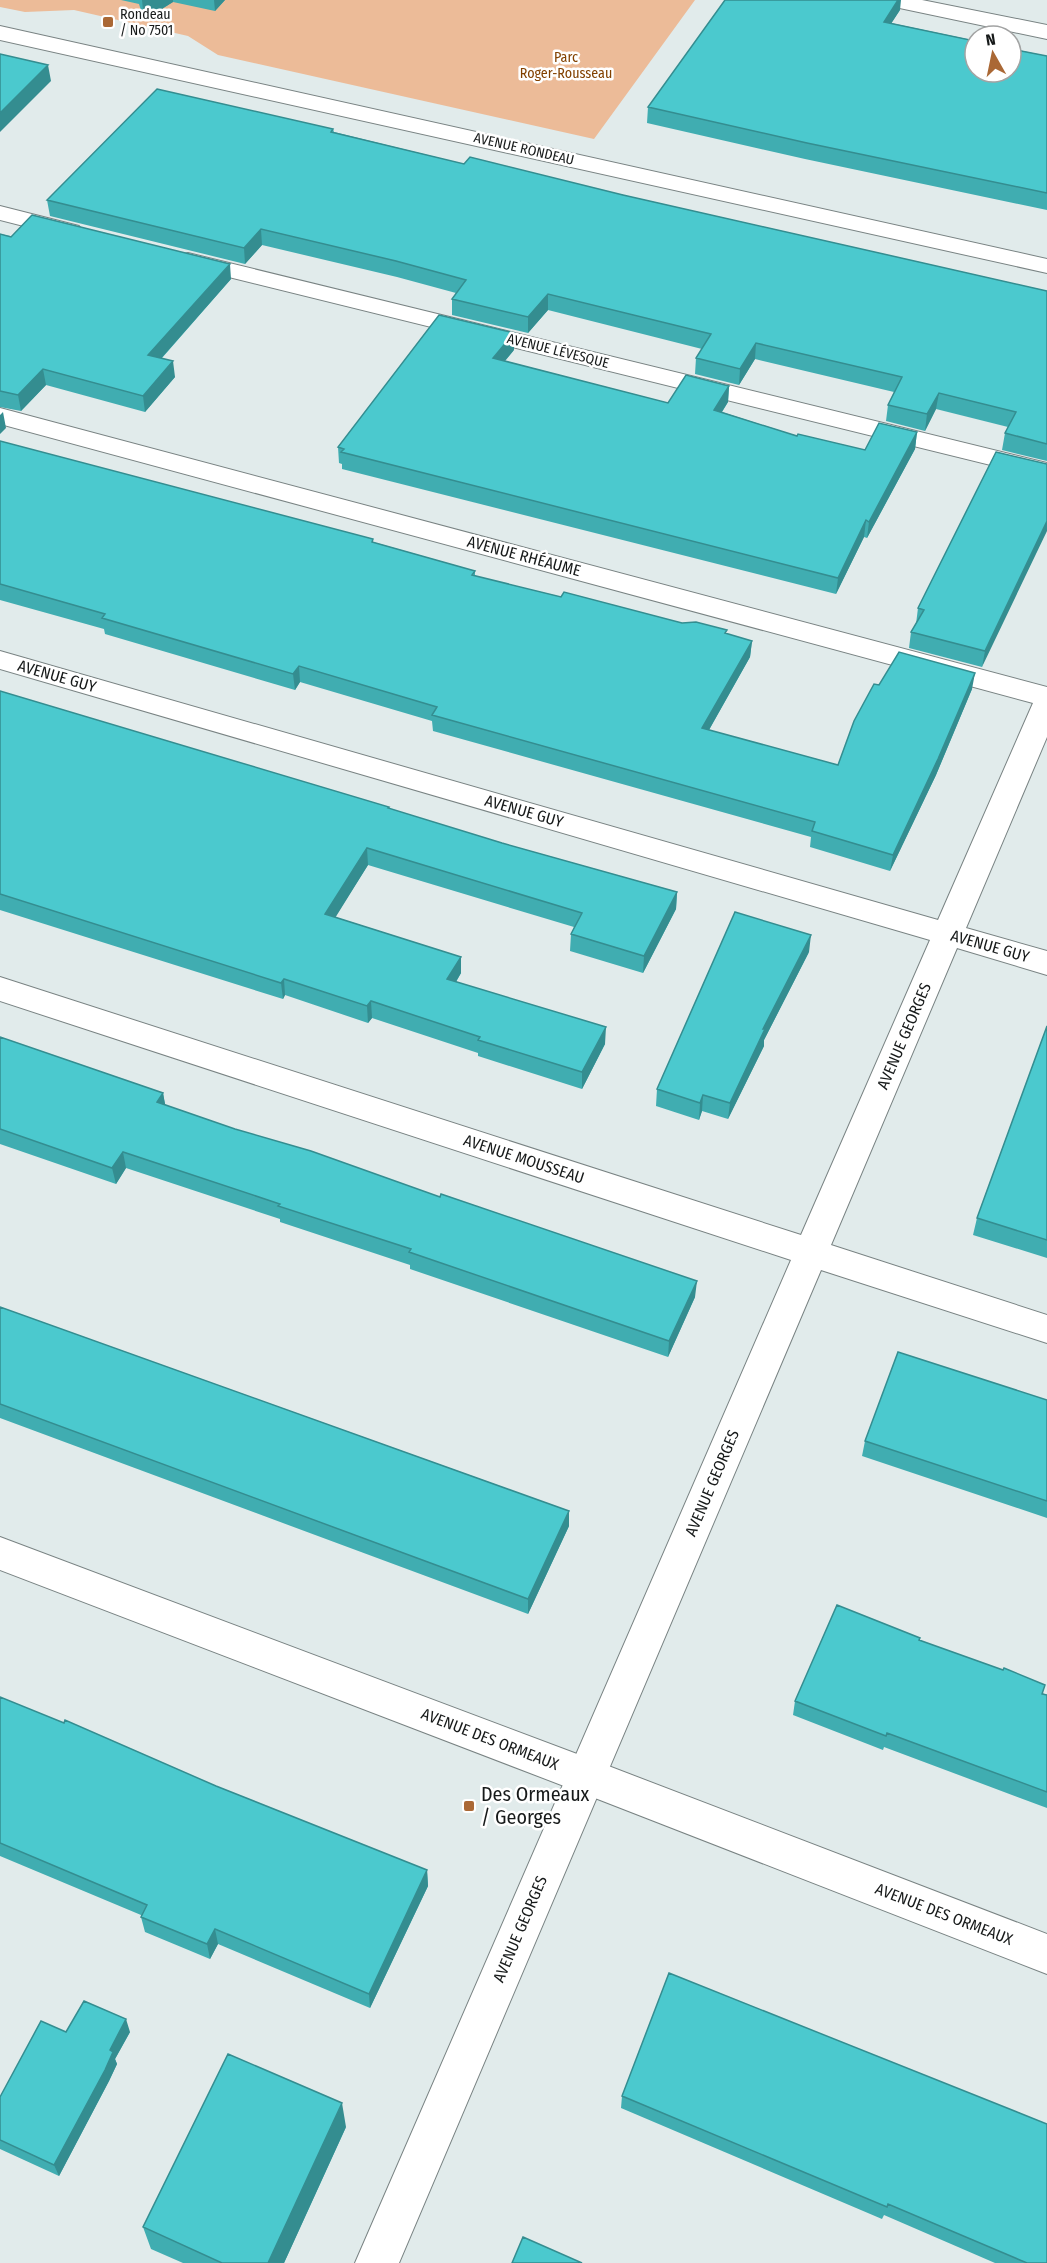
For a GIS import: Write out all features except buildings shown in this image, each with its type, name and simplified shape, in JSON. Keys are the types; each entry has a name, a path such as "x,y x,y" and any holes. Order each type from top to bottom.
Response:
{"street":[{"path":"890,0 1047,32"},
{"name":"AVENUE RONDEAU","path":"0,33 1047,266"},
{"path":"0,213 93,236"},
{"name":"AVENUE LÉVESQUE","path":"163,253 1047,471"},
{"name":"AVENUE RHÉAUME","path":"0,416 1047,697"},
{"name":"AVENUE GUY","path":"0,660 1047,963"},
{"name":"AVENUE GEORGES","path":"377,2263 1047,703"},
{"name":"AVENUE MOUSSEAU","path":"0,989 1047,1329"},
{"name":"AVENUE DES ORMEAUX","path":"0,1553 1047,1954"}],"green space":[{"name":"Parc Roger-Rousseau","path":"0,0 695,0 594,139 218,55 188,36 74,10 25,12 0,7"}],"place":[{"name":"Rondeau / No 7501","path":"108,22"},
{"name":"Des Ormeaux / Georges","path":"469,1806"}]}
